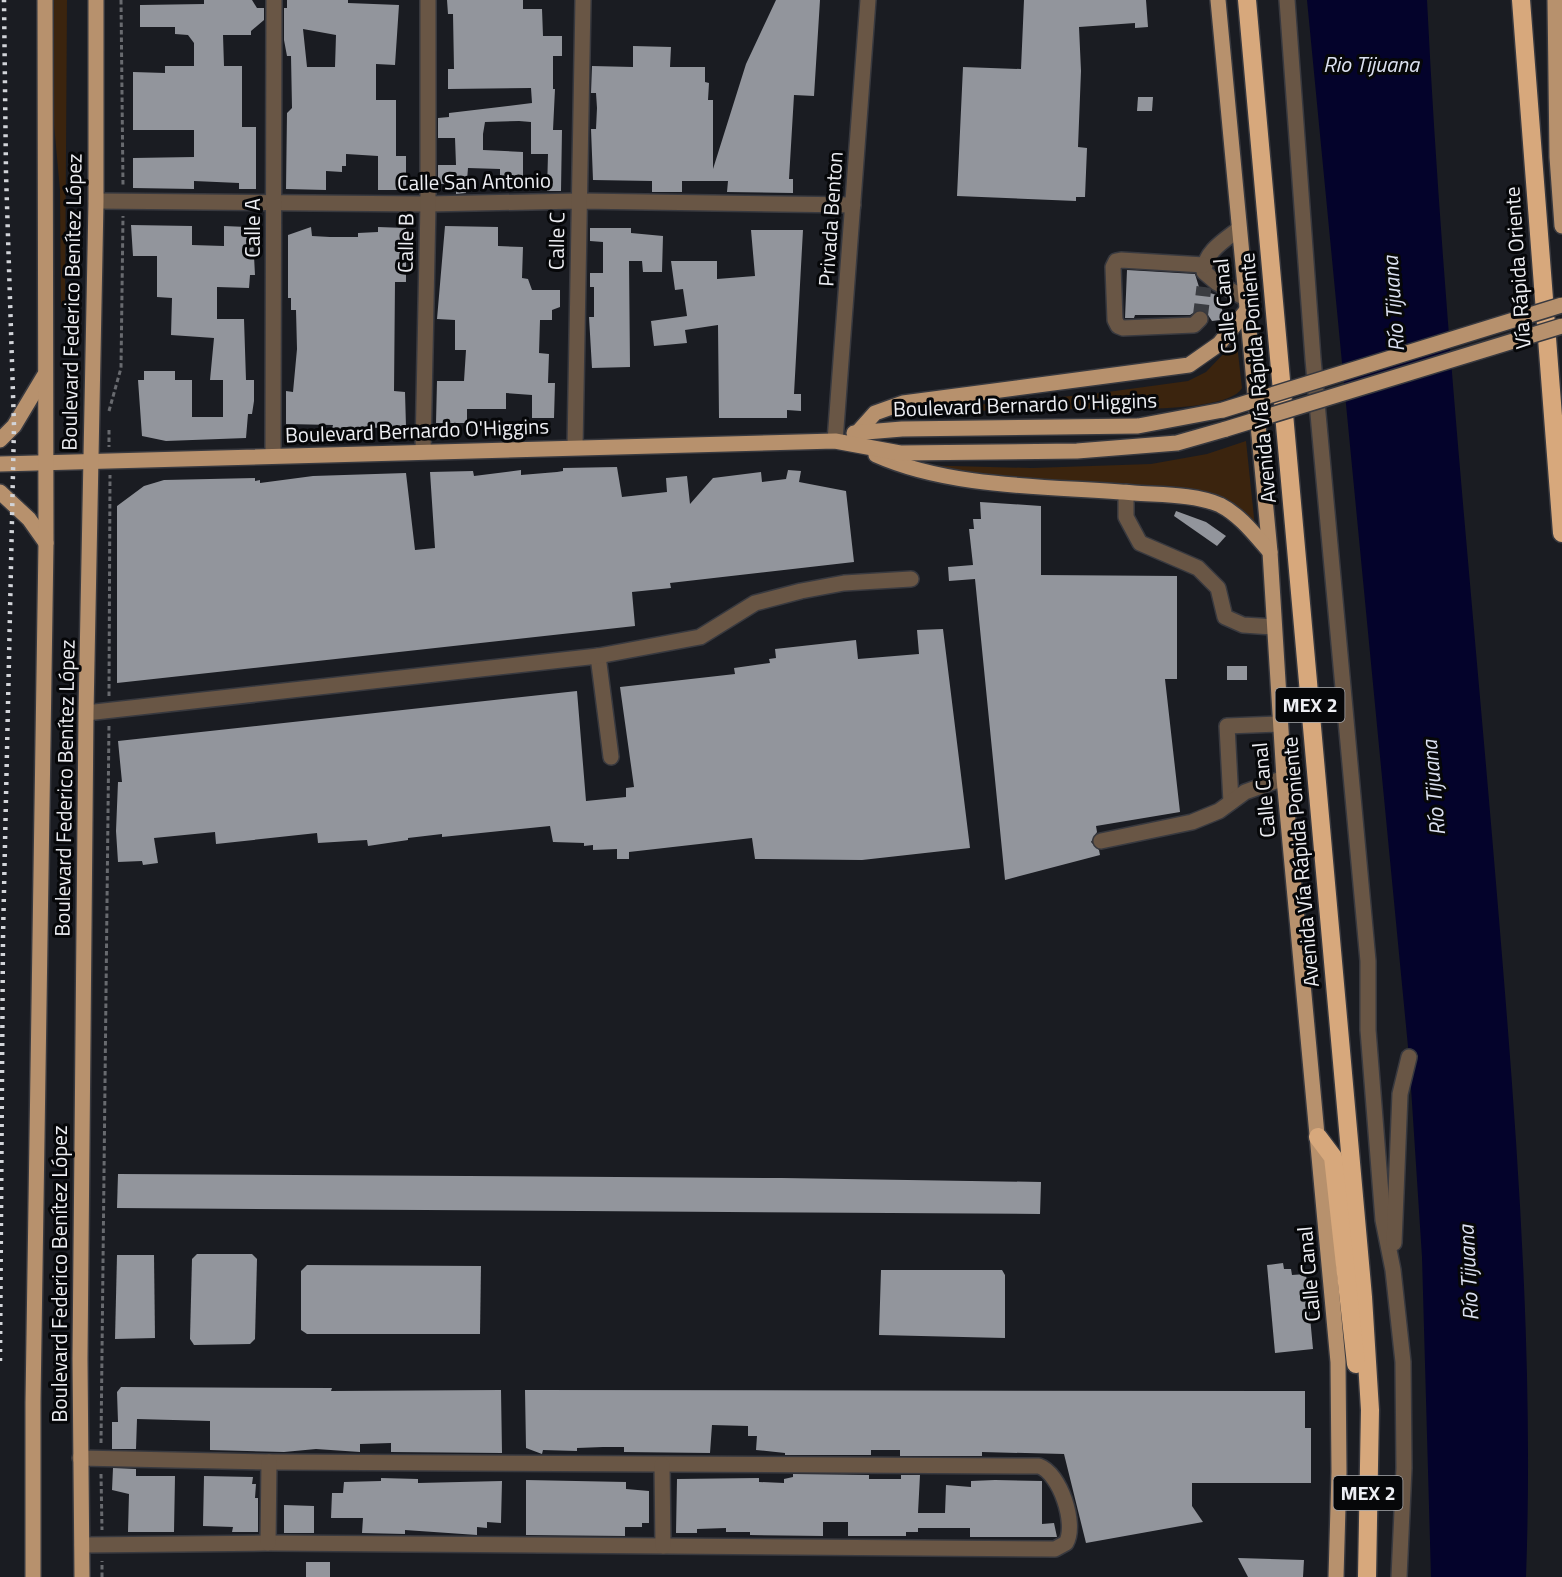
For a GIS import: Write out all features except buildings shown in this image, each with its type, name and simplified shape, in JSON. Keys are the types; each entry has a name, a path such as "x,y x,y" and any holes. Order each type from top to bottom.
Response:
{"highway":[{"name":"Avenida Vía Rápida Poniente","path":"1247,0 1363,1298 1370,1410 1367,1577"},
{"name":"Vía Rápida Oriente","path":"1521,0 1562,533"},
{"path":"1318,1137 1333,1157 1358,1384 1370,1410"}],"main road":[{"name":"Boulevard Federico Benítez López","path":"33,1577 33,1402 46,543 45,0"},
{"name":"Boulevard Federico Benítez López","path":"82,1577 80,1458 86,713 96,201 96,0"},
{"name":"Calle Canal","path":"1218,0 1270,552 1284,778 1338,1362 1340,1433 1336,1577"},
{"path":"1555,0 1562,226"},
{"path":"858,432 875,413 903,403 1189,365 1219,344 1246,304"},
{"name":"Boulevard Bernardo O'Higgins","path":"835,441 858,432 914,429 1138,426 1223,410 1562,305"},
{"name":"Boulevard Bernardo O'Higgins","path":"0,464 835,441 860,448 900,453 1140,448 1177,443 1226,429 1562,326"},
{"path":"0,440 14,426 44,376"},
{"path":"860,448 895,464 937,474 985,481 1181,497 1219,505 1248,526 1270,552"},
{"path":"0,492 29,519 46,543"}],"street":[{"name":"Calle A","path":"273,456 274,0"},
{"name":"Calle B","path":"423,452 428,204 428,0"},
{"name":"Calle C","path":"575,447 583,0"},
{"name":"Privada Benton","path":"835,441 868,0"},
{"path":"1287,0 1313,359 1368,961 1368,1030 1383,1220 1393,1270 1403,1362 1404,1468 1399,1577"},
{"name":"Calle San Antonio","path":"96,201 274,204 579,201 853,205"},
{"path":"1204,287 1204,268 1214,249 1239,229"},
{"path":"1200,319 1194,325 1123,328 1118,326 1115,320 1113,267 1116,261 1204,268 1217,283 1246,304"},
{"path":"1126,492 1126,517 1140,543 1198,568 1218,588 1225,617 1243,624 1275,627"},
{"path":"86,713 598,656 700,637 756,603 801,591 844,583 911,579"},
{"path":"598,656 611,757"},
{"path":"1231,802 1227,726 1280,724"},
{"path":"1101,841 1208,817 1254,788 1284,778"},
{"path":"1393,1270 1400,1094 1409,1057"},
{"path":"80,1458 269,1462 1039,1466 1053,1474 1060,1484 1070,1527 1066,1543 1055,1549 268,1543 82,1545"},
{"path":"268,1543 269,1462"},
{"path":"662,1465 663,1546"}],"path":[{"path":"108,414 112,391 119,380 121,368 122,0"},
{"path":"102,1577 109,426"}],"shaded area":[{"path":"54,0 67,0 65,308 61,307 60,190 53,114"},
{"path":"1237,344 1242,388 1235,395 1205,404 1148,409 902,412 1093,394 1188,381 1206,372 1232,345"},
{"path":"1246,441 1255,527 1227,505 914,465 1032,468 1151,464 1207,454"}],"water":[{"name":"Rio Tijuana","path":"1307,0 1427,0 1441,230 1518,1165 1528,1413 1526,1577 1431,1577 1422,1257 1409,1057"}],"tunnel":[{"path":"1200,319 1204,287"}],"railway":[{"path":"0,1361 3,937 14,426 6,173 4,0"}],"water label":[{"name":"Río Tijuana","path":"1393,304"},
{"name":"Río Tijuana","path":"1433,788"},
{"name":"Río Tijuana","path":"1468,1273"}]}
